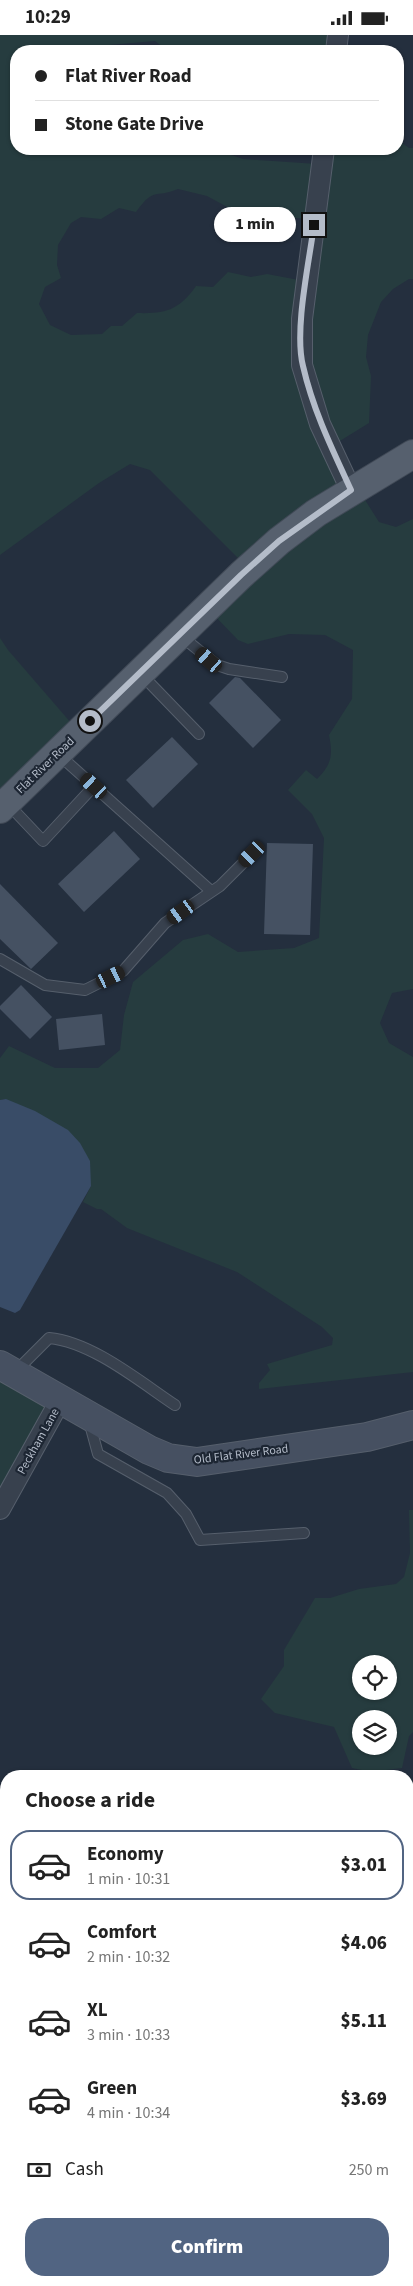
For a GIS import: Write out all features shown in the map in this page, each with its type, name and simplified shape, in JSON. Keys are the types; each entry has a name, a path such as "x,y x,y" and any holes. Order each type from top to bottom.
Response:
{"main road":[{"name":"Flat River Road","path":"3,806 241,575 279,541 351,490 413,454"}],"street":[{"path":"323,155 302,319 302,357 308,388 320,424 351,490"},
{"name":"Old Flat River Road","path":"7,1369 149,1451 168,1458 197,1462 367,1437 413,1425"},
{"name":"Peckham Lane","path":"0,1509 61,1399"}],"lane":[{"path":"180,635 217,665 230,669 282,677"},
{"path":"140,674 199,734"},
{"path":"57,753 211,891"},
{"path":"3,806 43,841 94,786"},
{"path":"0,959 44,985 85,989 123,971 165,923 211,891 252,854"},
{"path":"7,1369 50,1338 66,1340 112,1363 175,1405"},
{"path":"87,1415 98,1454 167,1493 186,1514 200,1539 304,1533"}],"green space":[{"path":"0,35 340,35 339,45 160,45 155,41 109,45 10,45 10,155 231,155 243,159 317,164 322,155 404,155 404,144 413,148 413,279 409,279 393,289 381,302 368,335 366,357 371,376 369,423 335,444 360,492 379,522 396,527 413,519 413,989 392,993 380,1023 389,1043 413,1057 413,1372 259,1389 259,1383 270,1370 267,1364 332,1345 333,1338 322,1327 237,1272 127,1228 101,1209 83,1202 91,1186 6,1099 0,1100 0,1058 9,1046 55,1068 98,1068 120,1050 124,1015 133,982 183,940 208,934 238,952 294,948 319,938 324,838 312,814 288,790 306,770 317,779 326,769 331,754 329,735 352,699 353,650 325,635 289,634 248,644 238,640 209,610 249,569 150,470 130,464 99,483 0,555","holes":["178,189 207,196 242,215 314,219 304,281 267,274 251,277 228,272 213,287 196,286 184,300 171,309 156,313 137,313 122,326 111,326 102,334 71,335 50,325 39,304 45,287 61,278 57,265 58,245 71,223 81,217 101,219 119,208 136,212 151,196"]},
{"path":"0,638 8,650 78,731 0,811"},
{"path":"0,1366 53,1395 0,1509"},
{"path":"409,1510 413,1510 413,1732 409,1736 402,1768 362,1770 352,1768 334,1727 275,1713 261,1699 284,1666 284,1650 315,1598 330,1598 359,1589 396,1584 404,1577 410,1553"}],"water":[{"path":"6,1099 35,1111 68,1130 80,1143 90,1161 91,1186 20,1310 15,1313 0,1307 0,1100"}],"building":[{"path":"235,677 240,678 281,720 253,748 209,703"},
{"path":"172,737 198,764 153,808 126,780"},
{"path":"114,831 140,859 84,912 58,884"},
{"path":"267,843 313,844 310,935 264,934"},
{"path":"0,884 58,943 31,969 0,939"},
{"path":"21,985 52,1017 30,1039 0,1009 0,1006"},
{"path":"102,1014 105,1045 59,1050 56,1019"}],"route":[{"path":"90,721 241,575 279,541 351,490 320,424 302,365 302,319 314,225"}]}
